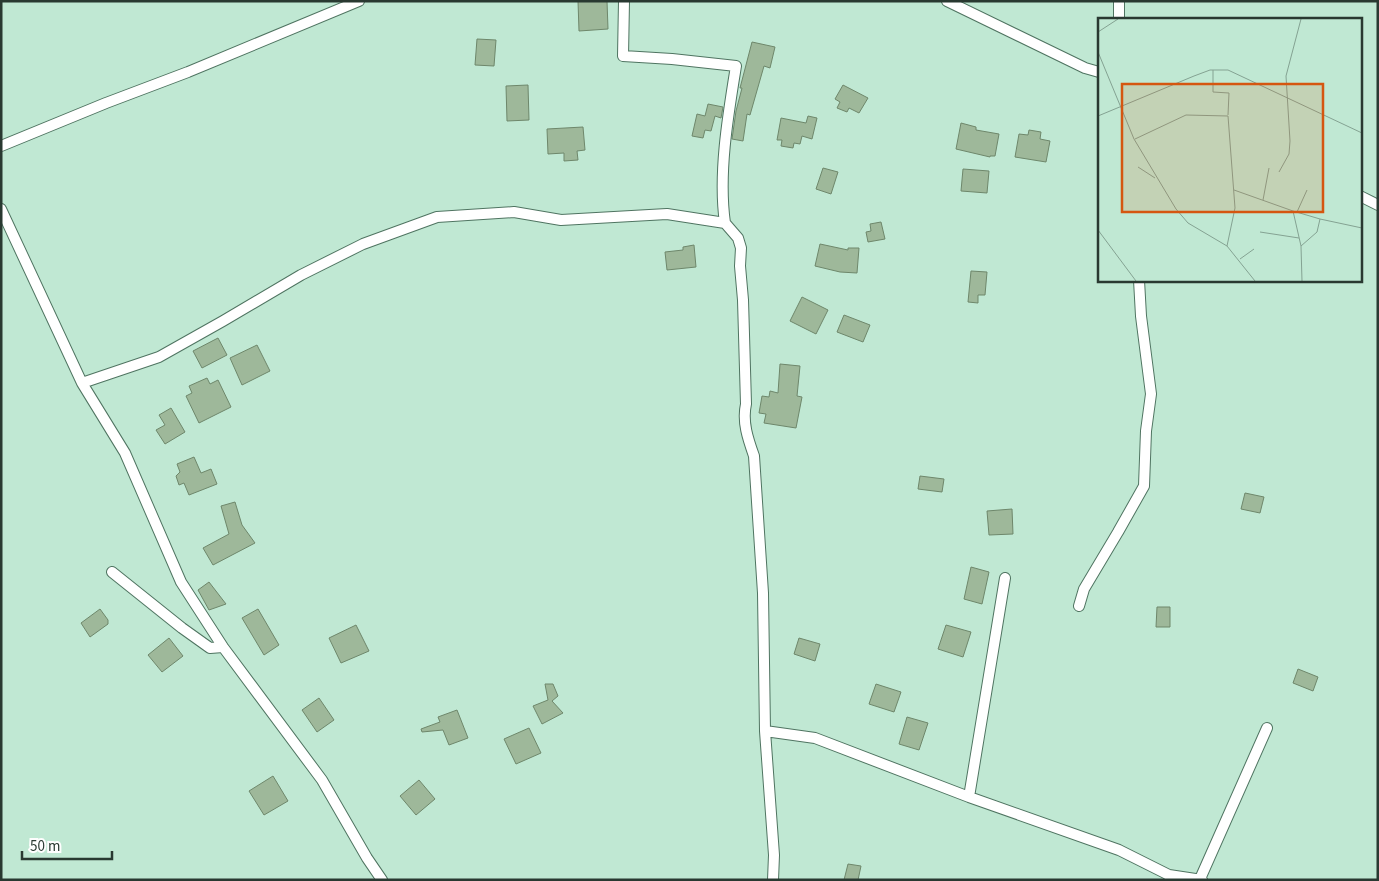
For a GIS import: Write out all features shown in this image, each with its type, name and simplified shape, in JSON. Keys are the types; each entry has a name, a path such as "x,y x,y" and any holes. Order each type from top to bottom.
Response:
{"street":[{"path":"1,146 188,72 359,1"},
{"path":"624,1 623,56 736,66 728,119 722,205 725,223 738,238 741,248 740,266 743,300 746,404 744,415 747,437 754,456 763,593 765,731 774,855 773,880"},
{"path":"947,1 1085,68 1098,72"},
{"path":"1119,18 1120,1"},
{"path":"1362,197 1378,205"},
{"path":"1,209 82,383 125,453 181,582 223,648 322,780 367,858 382,880"},
{"path":"82,383 159,357 301,275 364,244 438,217 514,212 561,220 666,214 725,223"},
{"path":"1079,606 1084,589 1144,486 1146,431 1151,394 1141,316 1139,281"},
{"path":"112,572 210,648 223,648"},
{"path":"969,797 1005,578"},
{"path":"765,731 814,738 969,797 1119,850 1170,877 1201,880 1267,728"}],"building":[{"path":"578,1 607,1 608,29 579,31"},
{"path":"477,39 496,40 494,66 475,65"},
{"path":"752,42 775,47 770,68 764,66 750,115 747,114 743,141 732,139 742,88 740,88"},
{"path":"528,85 529,120 507,121 506,86"},
{"path":"843,85 868,98 859,113 849,108 847,112 837,108 840,102 835,99"},
{"path":"708,104 723,107 721,118 715,116 711,131 705,130 703,138 692,136 697,114 705,116"},
{"path":"808,116 817,118 812,139 802,136 800,144 794,143 793,148 781,146 782,140 777,140 781,118 806,123"},
{"path":"961,123 976,127 976,130 999,134 995,156 990,157 956,149"},
{"path":"583,127 585,150 577,151 578,160 564,161 564,153 548,154 547,129"},
{"path":"1029,130 1041,132 1040,139 1050,141 1046,162 1015,157 1019,134 1028,135"},
{"path":"823,168 838,172 831,194 816,189"},
{"path":"963,169 989,171 987,193 961,191"},
{"path":"881,222 885,239 868,242 866,232 871,231 870,224"},
{"path":"820,244 848,250 848,248 859,248 857,273 840,272 815,266"},
{"path":"694,245 696,267 667,270 665,252 683,250 683,247"},
{"path":"971,271 987,272 985,295 978,295 978,303 968,302"},
{"path":"802,297 828,310 816,334 790,321"},
{"path":"844,315 870,325 863,342 837,332"},
{"path":"218,338 227,355 202,368 193,351"},
{"path":"257,345 270,371 242,385 230,358"},
{"path":"780,364 800,366 797,396 802,397 796,428 764,423 766,414 759,413 762,396 769,397 770,391 778,393"},
{"path":"207,378 210,384 218,380 231,407 199,423 186,396 192,393 189,386"},
{"path":"171,408 185,432 165,444 156,430 165,425 159,415"},
{"path":"194,457 201,473 211,469 217,484 189,495 184,483 179,485 176,476 180,472 177,464"},
{"path":"920,476 944,479 942,492 918,489"},
{"path":"1245,493 1264,497 1260,513 1241,509"},
{"path":"235,502 242,525 255,543 213,565 203,548 229,534 221,506"},
{"path":"1012,509 1013,534 989,535 987,511"},
{"path":"971,567 989,572 982,604 964,599"},
{"path":"209,582 226,604 209,610 198,590"},
{"path":"1157,607 1170,607 1170,627 1156,627"},
{"path":"100,609 108,620 108,624 90,637 81,623"},
{"path":"258,609 279,645 264,655 242,618"},
{"path":"356,625 369,651 341,663 329,638"},
{"path":"946,625 971,632 963,657 938,649"},
{"path":"169,638 183,656 162,672 148,655"},
{"path":"799,638 820,644 815,661 794,654"},
{"path":"1298,669 1318,677 1313,691 1293,683"},
{"path":"545,684 553,684 558,696 552,701 563,713 542,724 533,706 548,700"},
{"path":"876,684 901,692 894,712 869,704"},
{"path":"319,698 334,720 317,732 302,710"},
{"path":"457,710 468,738 449,745 443,730 422,732 421,729 440,722 438,717"},
{"path":"907,717 928,723 919,750 899,744"},
{"path":"529,728 541,753 516,764 504,739"},
{"path":"273,776 288,801 264,815 249,791"},
{"path":"419,780 435,799 416,815 400,796"},
{"path":"848,864 861,866 858,880 844,880"}]}
